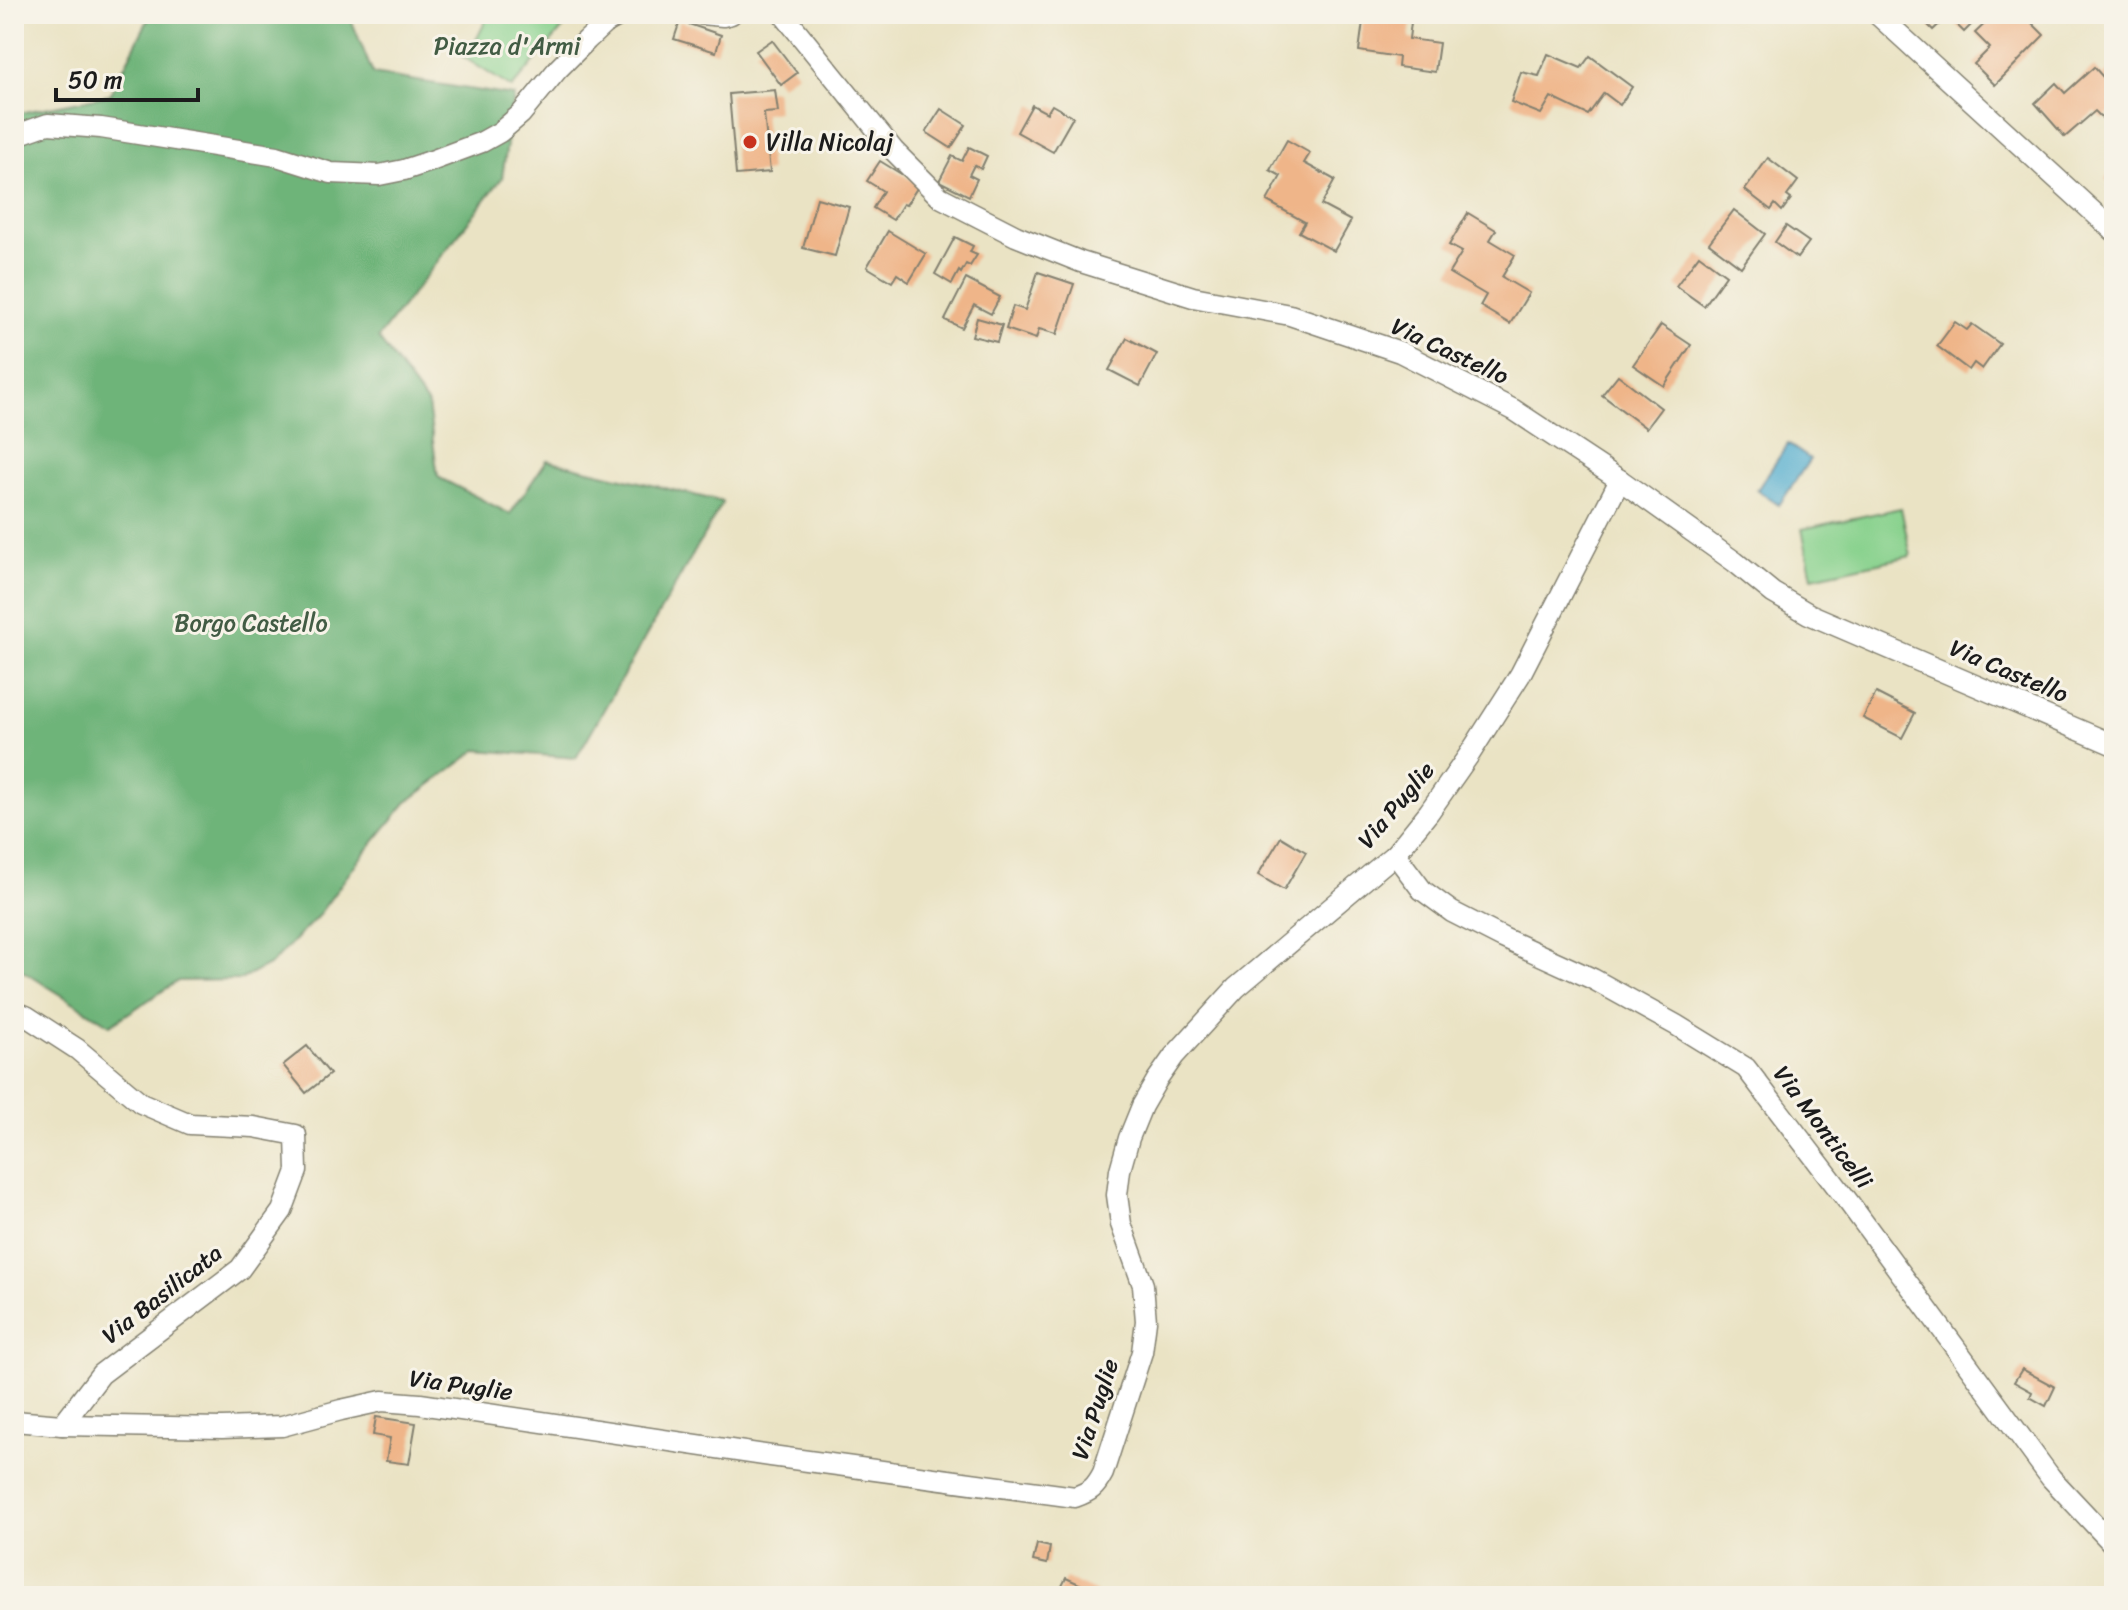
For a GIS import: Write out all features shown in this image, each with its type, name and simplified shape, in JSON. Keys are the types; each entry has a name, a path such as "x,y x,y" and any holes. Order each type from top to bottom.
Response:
{"street":[{"path":"14,136 48,124 101,128 277,156 331,173 379,175 431,161 500,132 521,114 587,40 604,24 622,14"},
{"name":"Via Castello","path":"783,14 894,151 940,197 1016,236 1081,262 1193,297 1290,315 1400,352 1514,410 1620,480 1773,593 1809,614 2114,745"},
{"path":"1877,14 2114,231"},
{"name":"Via Puglie","path":"14,1421 222,1428 282,1426 382,1401 990,1486 1075,1497 1084,1494 1095,1487 1103,1473 1142,1352 1146,1321 1143,1285 1121,1224 1117,1195 1120,1170 1142,1106 1174,1056 1236,988 1395,854 1429,812 1520,675 1620,480"},
{"name":"Via Monticelli","path":"1395,854 1422,890 1452,912 1593,979 1746,1068 2051,1478 2114,1545"},
{"name":"Via Basilicata","path":"14,1011 77,1049 141,1103 153,1109 190,1124 254,1127 296,1135 297,1171 282,1211 240,1269 101,1374 62,1425"}],"green space":[{"name":"Borgo Castello","path":"151,14 349,14 373,74 514,96 502,178 378,338 428,405 438,477 510,514 547,460 723,502 576,758 477,750 406,803 317,917 271,964 240,980 178,981 110,1025 18,968 14,889 14,114 110,95"},
{"name":"Piazza d'Armi","path":"489,14 575,14 512,88 462,56 475,42"},
{"path":"1901,508 1911,556 1812,577 1802,529"}],"water":[{"path":"1788,444 1810,459 1779,505 1757,490"}],"building":[{"path":"1364,14 1412,14 1409,39 1439,43 1435,72 1398,67 1399,57 1359,51"},
{"path":"1917,14 1982,14 1964,32 1948,16 1933,30"},
{"path":"1995,14 2023,14 2044,35 1995,85 1974,64 1990,48 1975,33"},
{"path":"680,21 721,35 716,52 674,39"},
{"path":"772,40 797,73 781,85 756,51"},
{"path":"1548,54 1581,68 1590,56 1632,87 1620,105 1604,93 1588,115 1551,97 1541,114 1511,102 1521,72 1539,76"},
{"path":"2114,66 2114,109 2103,119 2095,111 2065,137 2035,103 2056,83 2065,93 2094,67 2103,77"},
{"name":"Villa Nicolaj","path":"775,90 778,112 764,113 770,172 736,175 729,94"},
{"path":"1032,105 1047,113 1052,105 1073,117 1053,152 1017,132"},
{"path":"941,109 966,125 951,148 926,132"},
{"path":"1287,140 1310,153 1304,163 1335,180 1321,205 1351,221 1334,251 1299,232 1305,222 1267,201 1281,176 1270,170"},
{"path":"969,147 987,156 981,169 974,165 969,175 977,179 969,196 939,181 952,156 962,161"},
{"path":"1768,158 1798,181 1787,196 1791,199 1782,211 1775,204 1771,210 1745,190"},
{"path":"880,161 919,185 893,220 873,208 883,191 867,181"},
{"path":"2114,169 2114,186 2105,179"},
{"path":"817,198 849,207 835,256 803,248"},
{"path":"1734,210 1765,234 1741,267 1709,243"},
{"path":"1468,213 1496,230 1490,240 1515,255 1502,277 1529,293 1510,324 1480,306 1486,295 1449,273 1462,252 1449,245"},
{"path":"1786,226 1809,242 1797,258 1775,242"},
{"path":"888,231 926,254 909,282 897,274 892,282 867,267"},
{"path":"955,237 973,246 970,252 977,255 970,266 966,264 961,273 959,271 952,284 935,274"},
{"path":"1699,255 1726,275 1704,306 1676,286"},
{"path":"1038,272 1074,284 1057,334 1039,329 1036,339 1006,329 1013,306 1025,310"},
{"path":"966,279 1000,297 991,314 974,305 962,328 945,320"},
{"path":"977,318 1002,325 997,342 972,336"},
{"path":"1955,322 1967,330 1972,324 2000,344 1982,369 1974,363 1969,370 1937,346"},
{"path":"1661,325 1691,345 1664,386 1633,365"},
{"path":"1127,338 1157,354 1140,386 1109,370"},
{"path":"1618,375 1661,408 1646,428 1602,395"},
{"path":"1876,693 1915,713 1902,738 1863,718"},
{"path":"1281,837 1306,852 1284,890 1258,875"},
{"path":"307,1046 330,1074 306,1093 283,1065"},
{"path":"2022,1369 2055,1387 2046,1406 2030,1397 2032,1392 2014,1382"},
{"path":"376,1417 416,1423 409,1464 386,1461 390,1438 373,1435"},
{"path":"1037,1544 1050,1547 1047,1564 1033,1561"},
{"path":"1066,1578 1097,1592 1095,1596 1057,1596"}],"place":[{"name":"Villa Nicolaj","path":"750,142"}]}
